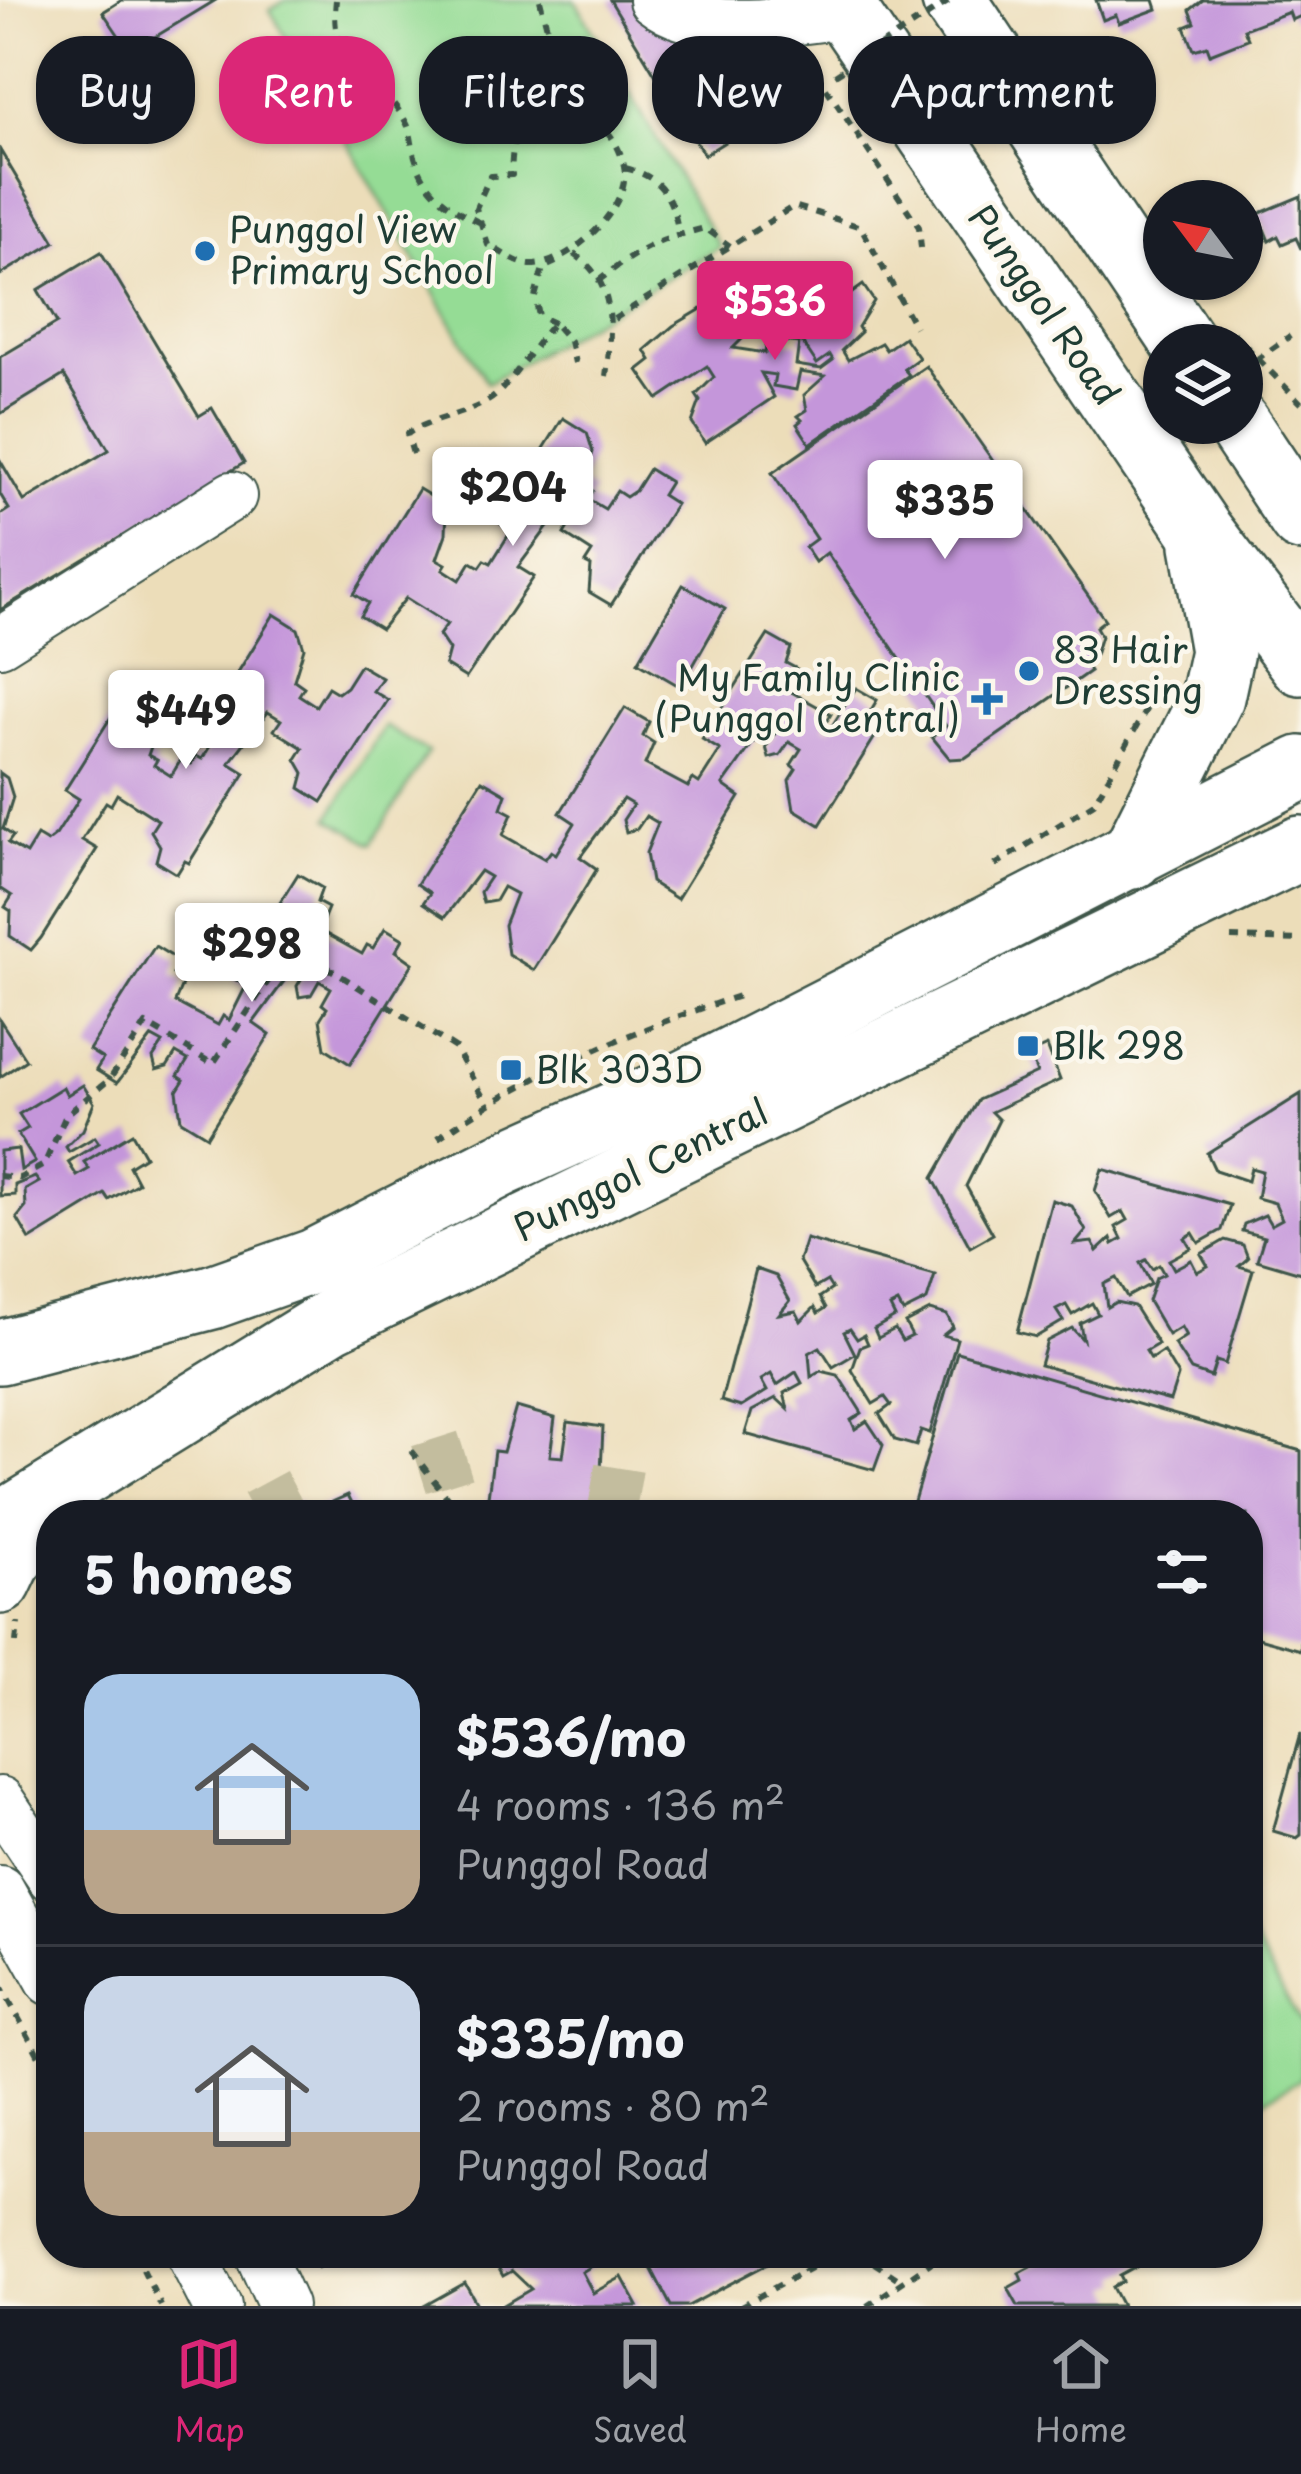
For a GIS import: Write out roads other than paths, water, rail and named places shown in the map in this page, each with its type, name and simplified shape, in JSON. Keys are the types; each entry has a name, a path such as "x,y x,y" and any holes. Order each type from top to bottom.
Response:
{"main road":[{"path":"953,0 1197,324"},
{"name":"Punggol Road","path":"821,12 1301,662"},
{"path":"1251,444 1301,519"},
{"path":"1132,857 1212,697 1222,652 1199,529"},
{"name":"Punggol Central","path":"0,1352 212,1297 314,1261 503,1164 688,1081 944,946 1132,857 1301,768"},
{"name":"Punggol Central","path":"43,1500 296,1340 1271,875 1301,848"},
{"path":"212,1297 226,1331 247,1348 296,1340"},
{"path":"57,1500 70,1484"},
{"name":"Punggol Central","path":"0,1525 36,1504"},
{"path":"0,1582 36,1527"}],"street":[{"path":"653,0 686,19 821,12"},
{"path":"0,642 232,496"},
{"path":"0,1801 36,1854"},
{"path":"0,1890 36,1954"},
{"path":"198,2268 217,2306"}],"tunnel":[{"path":"435,1439 452,1500"},
{"path":"614,1500 623,1444"},
{"path":"283,1500 307,1487"}],"place":[{"name":"Punggol View Primary School","path":"205,251"},
{"name":"83 Hair Dressing","path":"1029,671"},
{"name":"My Family Clinic (Punggol Central)","path":"987,699"},
{"name":"Blk 298","path":"1028,1046"},
{"name":"Blk 303D","path":"511,1070"}]}
